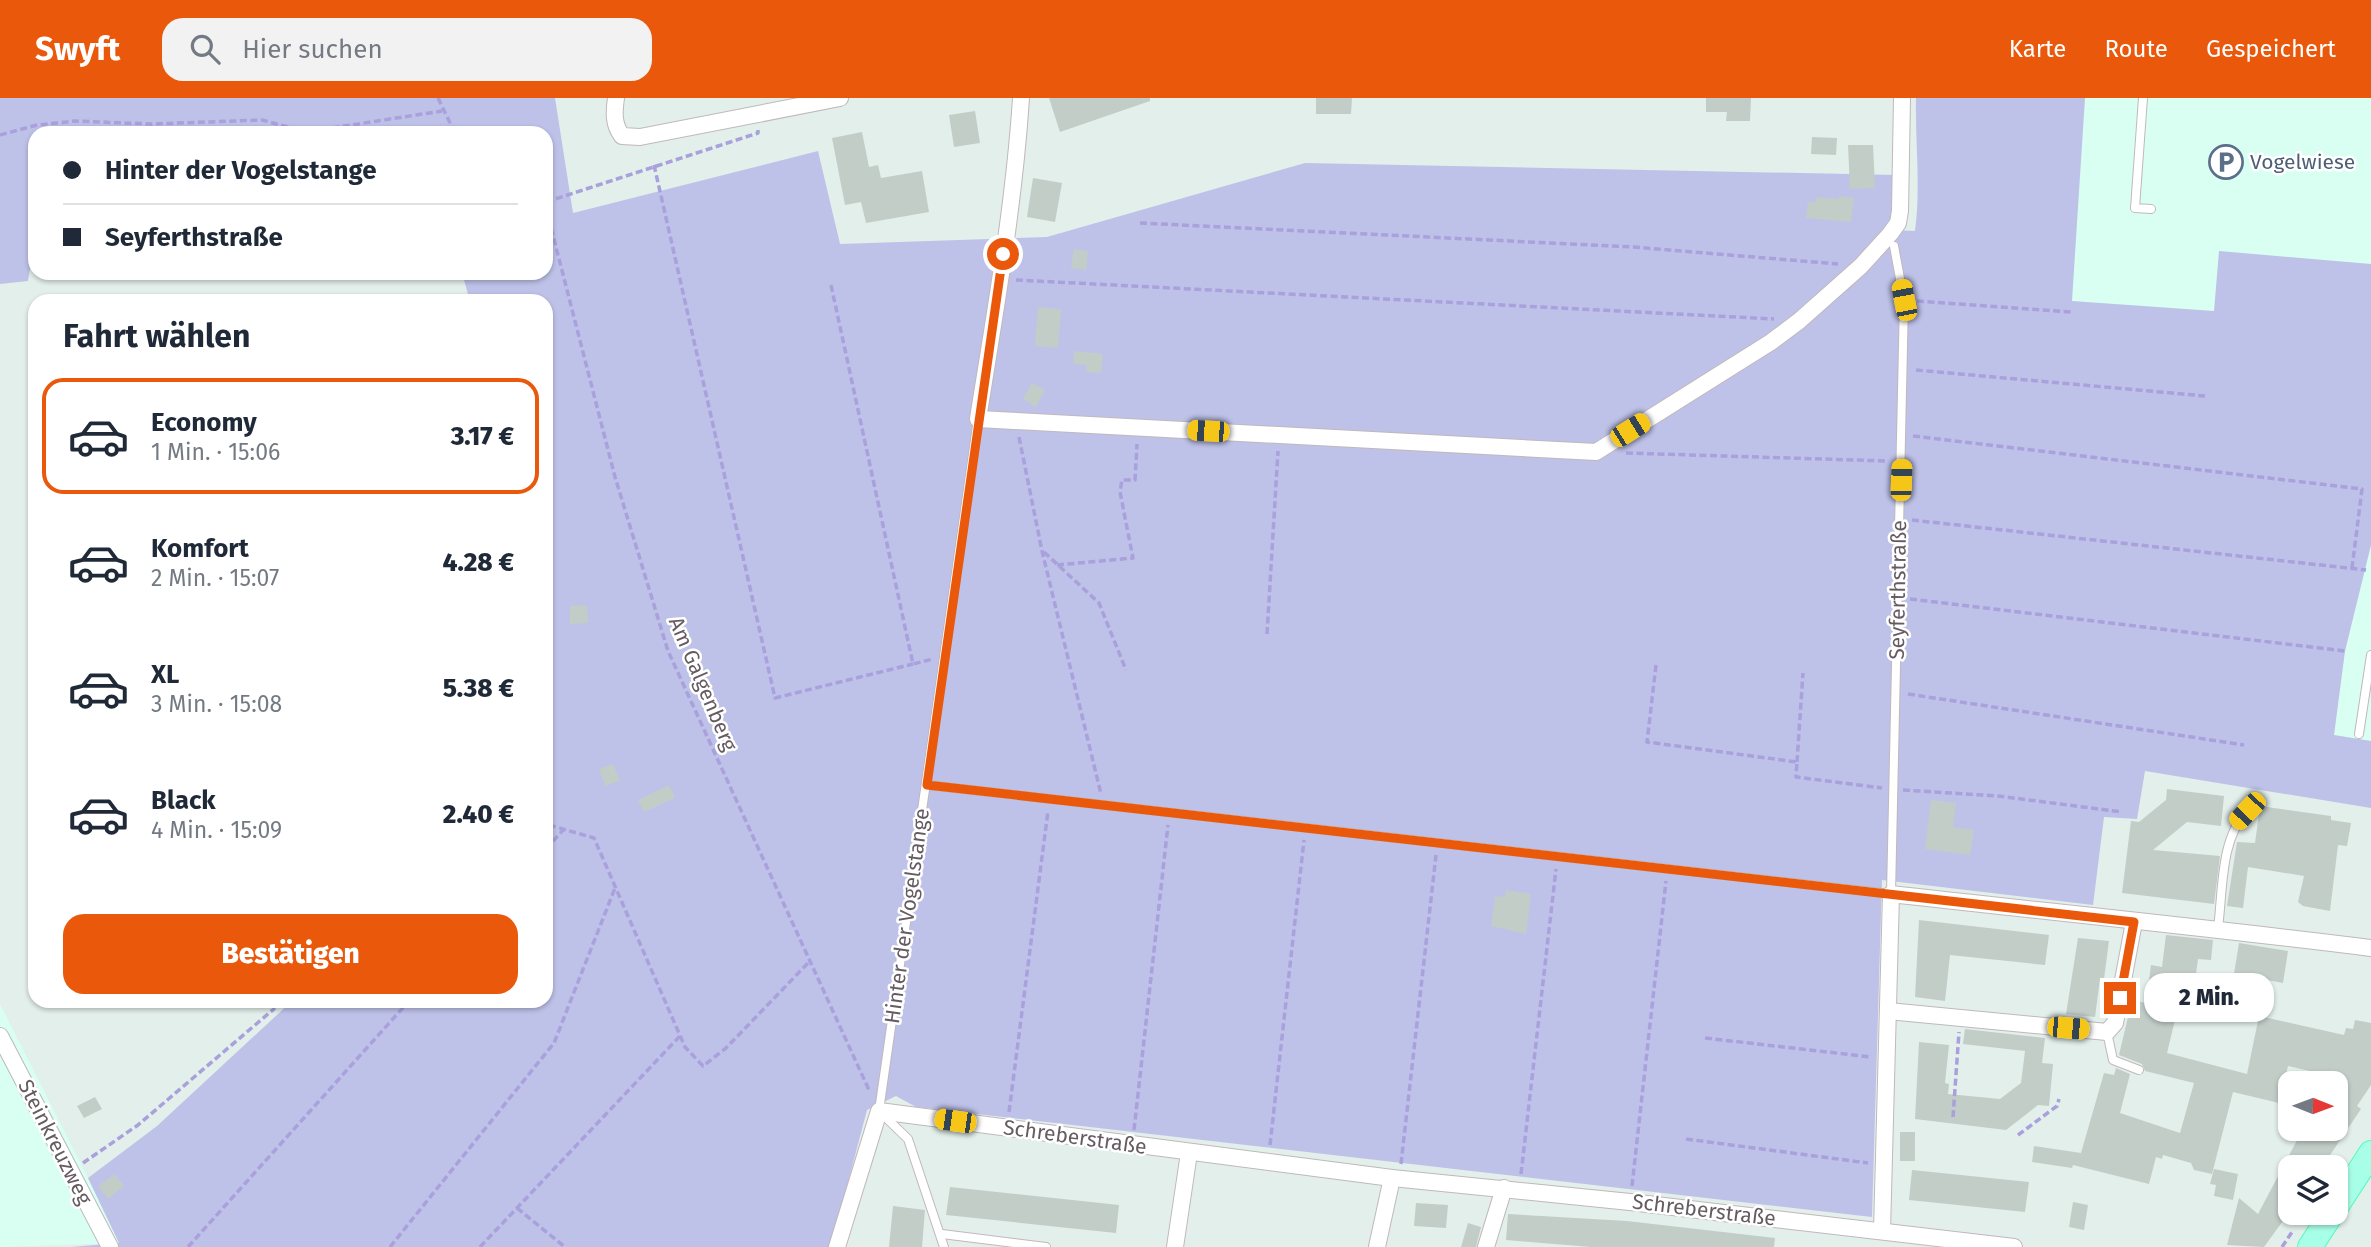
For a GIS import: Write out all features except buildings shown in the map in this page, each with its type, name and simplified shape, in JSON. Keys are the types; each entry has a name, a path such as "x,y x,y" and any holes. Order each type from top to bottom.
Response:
{"main road":[{"path":"2348,1188 2371,1153"},
{"path":"2310,1247 2324,1225"}],"street":[{"path":"615,98 614,114 622,136 640,137 811,101 840,98"},
{"name":"Hinter der Vogelstange","path":"978,419 1000,279 1017,151 1021,98"},
{"name":"Seyferthstraße","path":"1892,240 1900,211 1902,98"},
{"path":"978,419 1596,452 1771,342 1892,240"},
{"path":"1891,894 2134,922 2218,928 2371,948"},
{"name":"Seyferthstraße","path":"1882,1231 1891,894"},
{"path":"1888,1012 2107,1032 2115,1023 2134,922"},
{"name":"Steinkreuzweg","path":"0,1036 110,1247"},
{"path":"837,1247 879,1111"},
{"name":"Schreberstraße","path":"879,1111 1269,1163 2014,1247"},
{"path":"1175,1247 1189,1153"},
{"path":"1377,1247 1396,1178"},
{"path":"1486,1247 1511,1189"}],"lane":[{"path":"2143,98 2135,208 2151,209"},
{"name":"Seyferthstraße","path":"1891,894 1904,300 1892,240"},
{"name":"Hinter der Vogelstange","path":"879,1111 978,419"},
{"path":"2359,734 2371,655"},
{"path":"927,785 1891,894"},
{"path":"2218,928 2230,838 2235,823 2247,811"},
{"path":"2107,1032 2113,1060 2140,1070"},
{"path":"879,1111 908,1139 942,1234 944,1247"},
{"path":"942,1234 1046,1247"}],"path":[{"path":"438,98 451,126"},
{"path":"345,126 442,111"},
{"path":"553,200 758,133 759,114"},
{"path":"33,126 75,121 152,124 262,120 284,126"},
{"path":"0,135 28,127"},
{"path":"654,165 775,698 944,657"},
{"path":"1140,223 1606,246 1861,266"},
{"name":"Am Galgenberg","path":"553,235 615,477 668,651 879,1111"},
{"path":"1000,279 1216,288 1799,321"},
{"path":"831,285 913,664"},
{"path":"1904,300 2072,312"},
{"path":"1903,369 2205,396"},
{"path":"1016,421 1042,551 1103,804"},
{"path":"1057,565 1133,558 1120,492 1122,480 1135,481 1138,428"},
{"path":"1902,434 2362,489 2352,568"},
{"path":"1267,634 1279,435"},
{"path":"1596,452 1902,461"},
{"path":"1900,518 2366,570"},
{"path":"1042,551 1099,603 1126,670"},
{"path":"1898,598 2345,651"},
{"path":"1656,665 1647,742 1797,762"},
{"path":"1803,673 1796,777 1894,790 1998,796 2122,812"},
{"path":"1896,692 2244,745"},
{"path":"1006,1128 1050,799"},
{"path":"1132,1145 1170,812"},
{"path":"553,826 594,838 685,1047 703,1066 726,1048 810,961"},
{"path":"1269,1163 1306,827"},
{"path":"553,841 564,829"},
{"path":"1396,1178 1437,842"},
{"path":"1511,1189 1558,856"},
{"path":"1630,1202 1667,868"},
{"path":"390,1247 555,1043 615,887"},
{"path":"69,1171 105,1151 138,1125 275,1008"},
{"path":"188,1247 403,1008"},
{"path":"1953,1117 1957,1080 1955,1064 1961,1018"},
{"path":"480,1247 680,1036"},
{"path":"1705,1038 1887,1059"},
{"path":"2018,1135 2057,1106 2059,1099"},
{"path":"1686,1139 1884,1167"},
{"path":"517,1208 565,1247"}],"shaded area":[{"path":"0,98 555,98 573,213 818,151 840,244 1047,237 1305,163 1897,175 1895,230 1915,231 1918,182 1916,98 2085,98 2072,301 2214,311 2219,251 2371,264 2371,545 2345,651 2334,735 2371,741 2371,808 2145,771 2137,819 2104,817 2093,905 1882,880 1872,1217 916,1107 896,1096 867,1110 831,1247 71,1247 119,1243 88,1178 157,1126 284,1008 553,1008 553,294 468,294 464,280 553,280 553,126 28,126 28,281 0,284"},
{"name":"Vogelwiese","path":"2085,98 2371,98 2371,330 2071,301"},
{"path":"2371,545 2371,741 2334,735 2345,651"},
{"path":"0,1004 88,1178 119,1243 0,1247"}],"place":[{"name":"Vogelwiese","path":"2226,162"}],"route":[{"path":"1003,254 927,785 2134,922 2120,998"}]}
